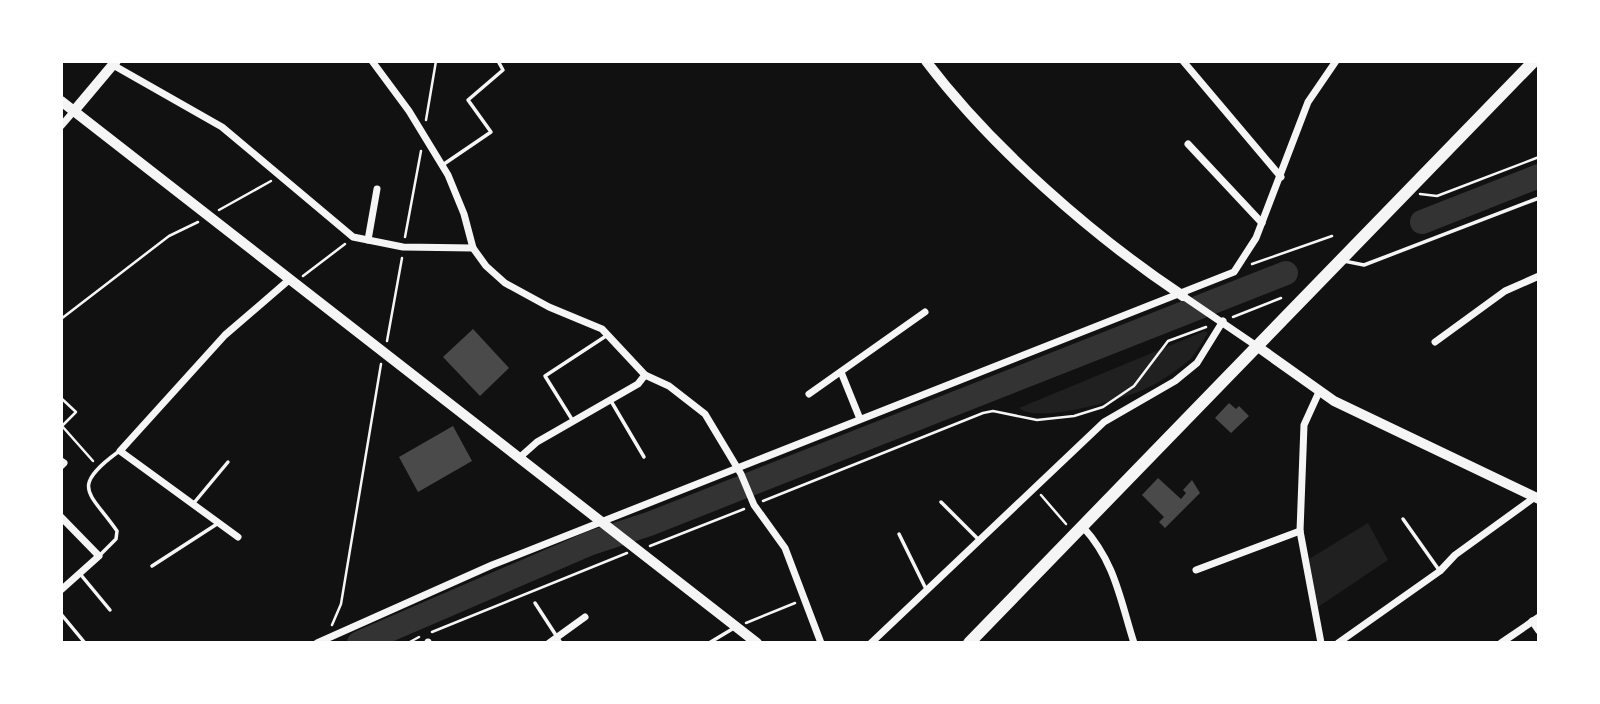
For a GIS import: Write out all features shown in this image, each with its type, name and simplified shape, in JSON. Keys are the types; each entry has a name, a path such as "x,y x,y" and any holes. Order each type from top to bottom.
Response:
{"main road":[{"path":"969,643 1534,61"}],"street":[{"path":"372,61 409,111 442,166 464,214 473,248 486,266 505,283 608,334 645,374 669,386 705,414 739,471 752,499 785,548 821,643"},
{"path":"926,61 958,103 1086,224 1182,295 1258,346 1319,393 1537,498 1455,555 1440,571 1338,643"},
{"path":"1183,61 1281,177"},
{"path":"317,643 411,599 739,471 860,419 1182,295 1234,272 1256,239 1308,102 1336,61"},
{"path":"61,126 111,63 222,127 353,237 404,247 473,248"},
{"path":"61,102 603,523 632,550 757,643"},
{"path":"1188,144 1262,223"},
{"path":"368,240 377,189"},
{"path":"1435,342 1505,291 1539,276"},
{"path":"238,537 120,451 225,335 293,282"},
{"path":"809,394 925,312"},
{"path":"871,643 1104,422 1175,381 1198,363 1221,320"},
{"path":"841,372 860,419"},
{"path":"519,458 537,442 638,384 645,374"},
{"path":"1319,393 1304,425 1300,531 1321,643"},
{"path":"61,460 64,463 61,466"},
{"path":"61,517 99,556 61,590"},
{"path":"1079,531 1097,542 1114,572 1134,643"},
{"path":"1196,570 1300,531"},
{"path":"549,643 559,640 585,617"},
{"path":"1501,643 1535,619 1539,631"}],"lane":[{"path":"442,166 491,132 468,100 503,69 498,61"},
{"path":"1342,260 1364,265 1539,198"},
{"path":"574,423 545,376 608,334"},
{"path":"611,400 644,457"},
{"path":"99,556 116,539 117,531 89,497 89,483 98,467 120,451"},
{"path":"193,504 228,462"},
{"path":"941,502 978,539"},
{"path":"1402,519 1440,571"},
{"path":"152,566 218,523"},
{"path":"899,534 926,589"},
{"path":"80,573 110,610"},
{"path":"535,603 559,640"},
{"path":"61,614 85,643"},
{"path":"709,643 735,626"}],"path":[{"path":"425,128 436,61"},
{"path":"405,241 422,142"},
{"path":"1425,195 1437,196 1539,157"},
{"path":"61,319 169,236 281,175"},
{"path":"1234,272 1332,236"},
{"path":"293,282 353,237"},
{"path":"387,342 403,253"},
{"path":"1233,317 1281,298"},
{"path":"761,501 983,413 993,411 1037,420 1074,416 1103,407 1134,386 1168,341 1206,327"},
{"path":"329,631 341,604 381,363"},
{"path":"61,398 76,412 62,426 98,467"},
{"path":"1034,487 1079,531"},
{"path":"649,547 747,508"},
{"path":"408,643 632,550"},
{"path":"746,623 804,599"}],"shaded area":[{"path":"1205,331 1208,333 1189,360 1166,377 1137,392 1105,403 1056,413 1028,412 1019,408"},
{"path":"1368,523 1388,560 1318,607 1309,559"}],"building":[{"path":"473,329 509,368 480,396 443,357"},
{"path":"1229,403 1236,409 1239,406 1249,416 1231,433 1215,418"},
{"path":"453,426 472,461 418,492 399,457"},
{"path":"1158,478 1181,499 1186,493 1183,490 1192,480 1200,493 1165,528 1159,522 1164,517 1142,495"}],"waterway":[{"path":"1422,222 1539,176"},
{"path":"359,643 591,543 649,524 1286,273"}]}
